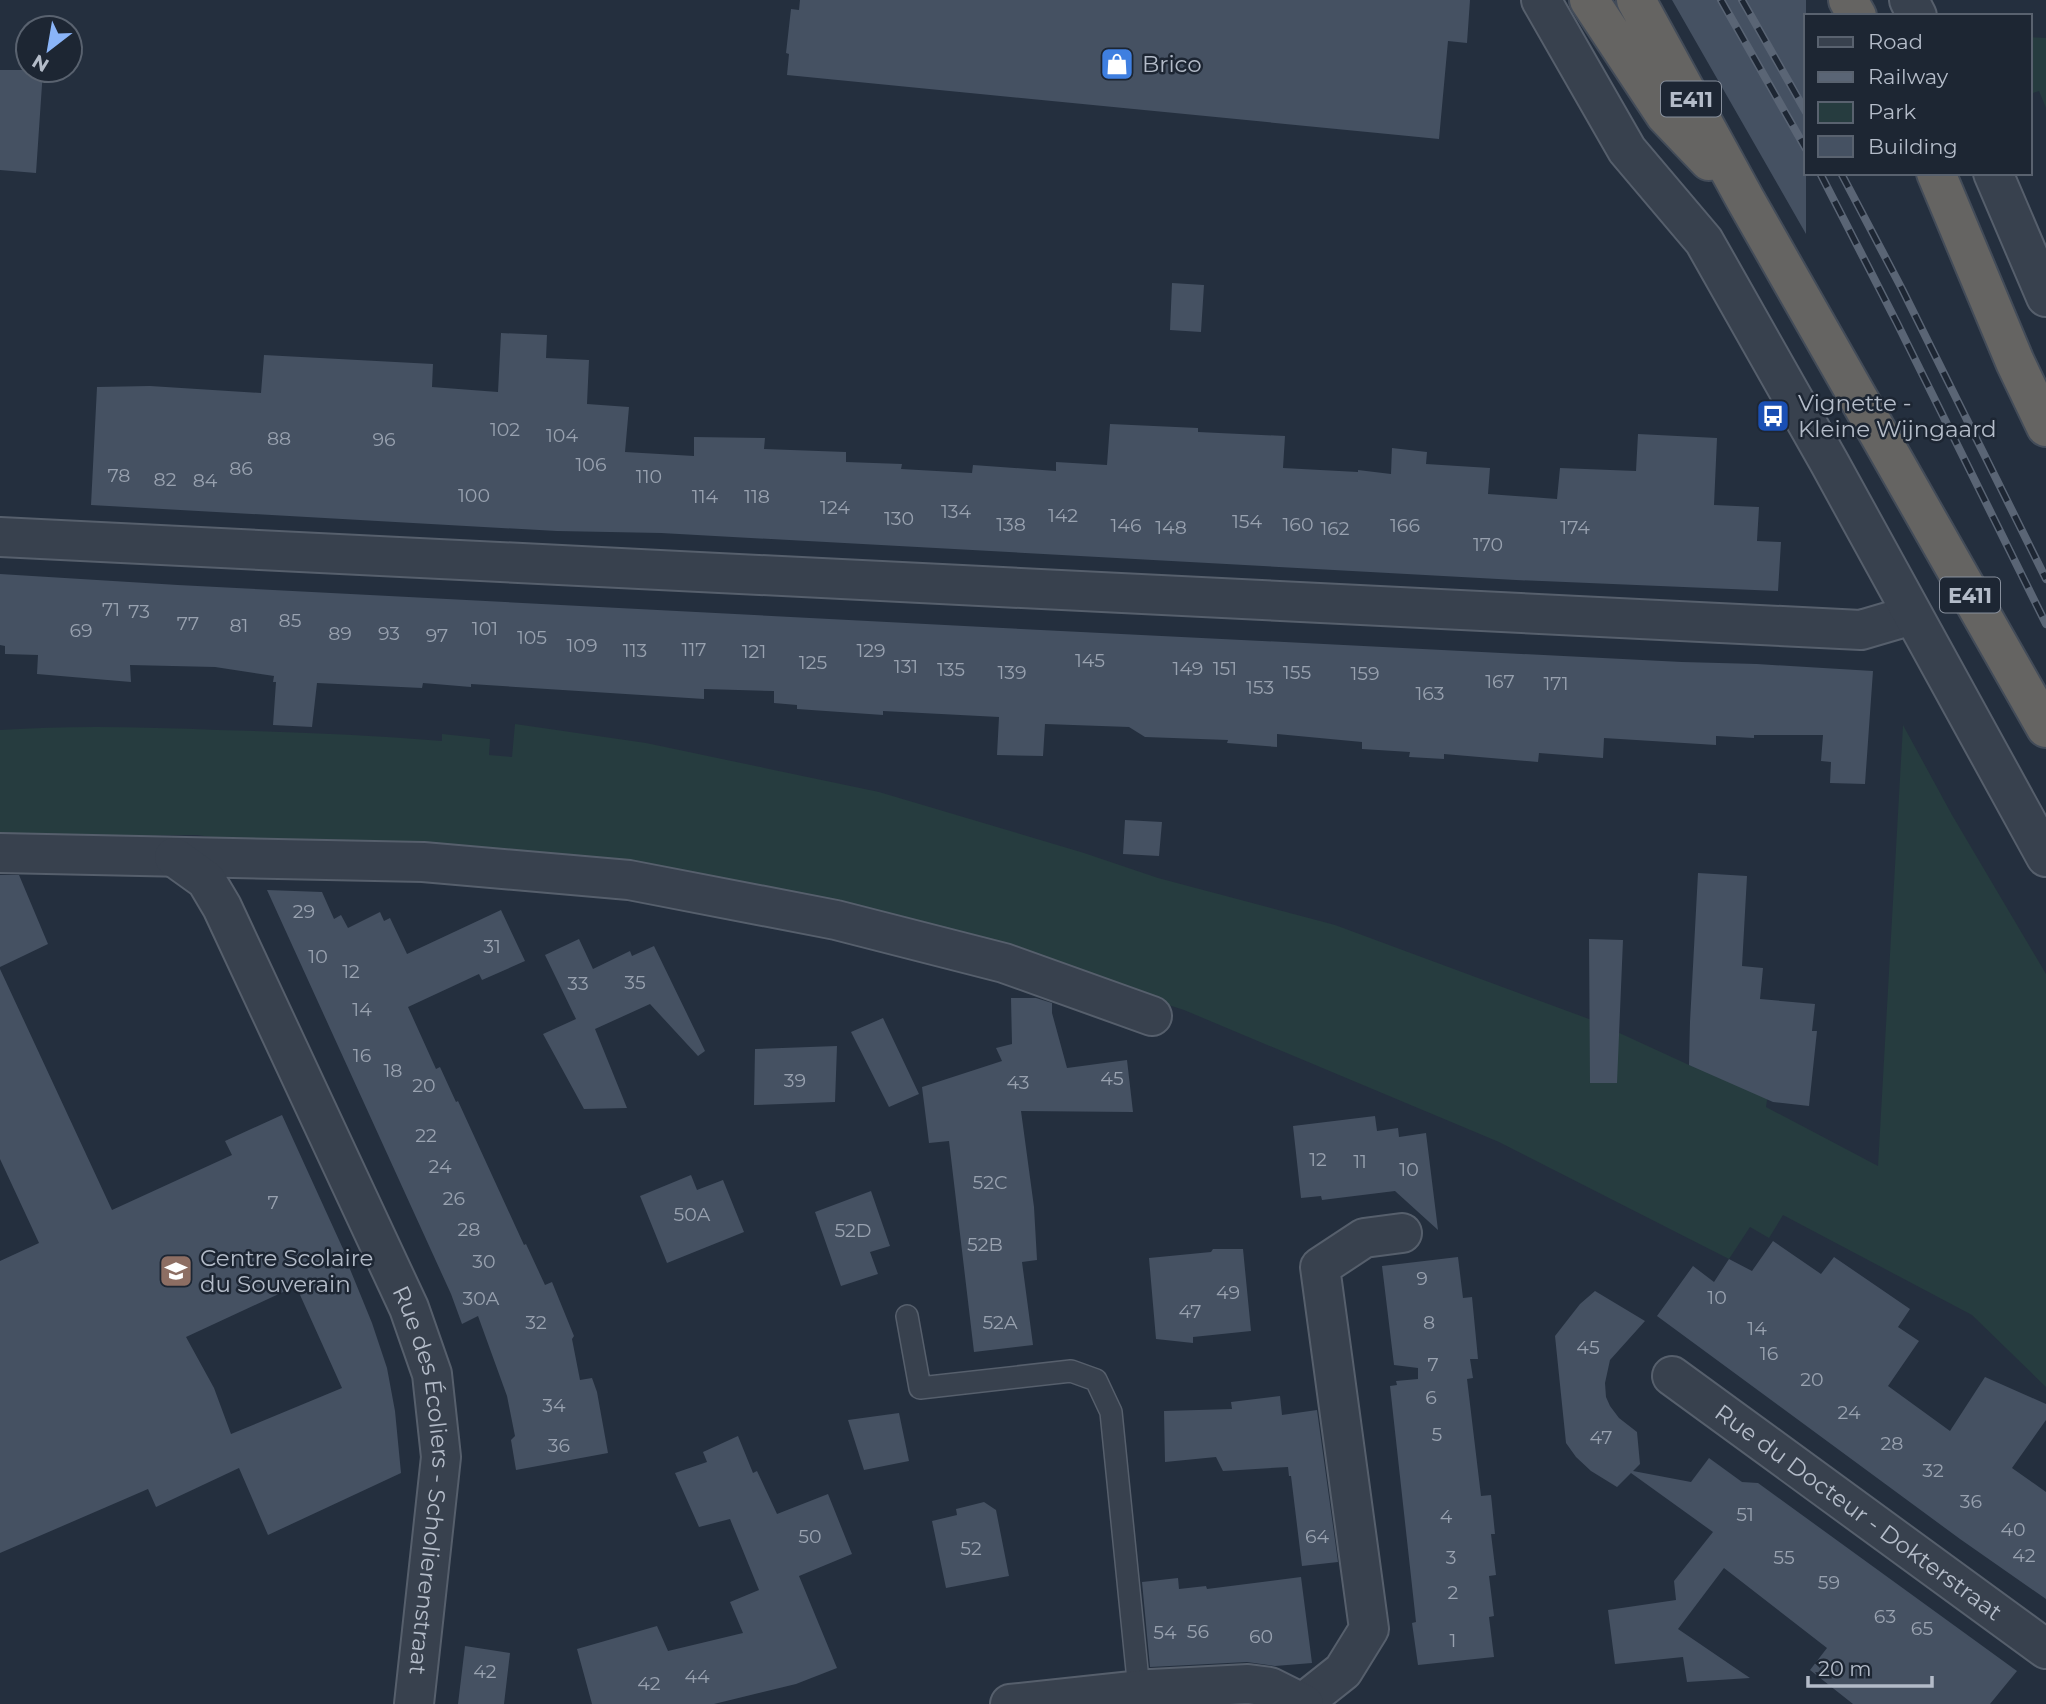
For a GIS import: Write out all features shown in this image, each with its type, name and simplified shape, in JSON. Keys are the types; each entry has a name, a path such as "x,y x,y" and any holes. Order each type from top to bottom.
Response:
{"highway":[{"path":"1589,0 1665,115 1745,199"},
{"name":"E411","path":"1636,0 1745,199 2046,728"},
{"path":"1937,175 2015,362 2046,428"}],"street":[{"path":"1541,0 1628,150 1704,241 2046,857"},
{"path":"1994,175 2046,297"},
{"path":"0,537 1861,630 1912,615"},
{"path":"0,853 423,862 629,880 836,920 1004,962 1152,1016"},
{"name":"Rue des Écoliers - Scholierenstraat","path":"174,857 206,880 222,906 409,1308 432,1374 441,1457 414,1704"},
{"path":"1010,1704 1139,1690 1248,1684 1270,1687 1304,1703 1343,1671 1369,1629 1320,1267 1364,1238 1402,1233"},
{"name":"Rue du Docteur - Dokterstraat","path":"1672,1376 2046,1649"}],"lane":[{"path":"907,1317 920,1388 1071,1371 1096,1380 1111,1412 1139,1690"}],"green space":[{"path":"2032,37 2046,38 2046,108 2039,91 2032,93"},
{"path":"515,724 646,743 879,792 1158,878 1335,925 1589,1019 1689,1065 1769,1087 1766,1107 1878,1166 1903,725 1952,815 2046,974 2046,1387 1972,1315 1783,1215 1769,1238 1750,1227 1729,1259 1499,1142 1184,1010 1015,956 197,835 0,837 0,730 163,728 442,741 442,734 490,739 489,755 512,757"}],"building":[{"name":"Brico","path":"800,0 1470,0 1467,43 1448,41 1439,139 787,75 789,54 786,53 791,9 799,10"},
{"path":"1672,0 1806,0 1806,234"},
{"path":"0,70 14,70 14,84 42,84 36,173 0,170"},
{"path":"1172,283 1204,285 1201,332 1170,330"},
{"path":"501,333 547,335 546,358 589,360 587,404 629,407 625,452 694,456 694,437 765,438 764,449 846,452 846,462 902,464 901,469 972,473 973,465 1056,471 1056,462 1107,465 1110,424 1198,428 1198,432 1285,436 1283,468 1358,470 1391,474 1392,448 1427,452 1426,464 1490,468 1488,494 1557,499 1560,468 1636,471 1638,434 1717,438 1714,505 1759,507 1757,541 1781,542 1778,591 1516,580 91,505 97,387 150,386 261,393 264,355 433,364 432,387 498,392"},
{"path":"0,574 1873,671 1865,784 1830,783 1831,762 1821,761 1823,735 1754,735 1754,738 1716,736 1716,745 1604,738 1603,758 1539,753 1538,762 1444,754 1444,759 1409,757 1410,752 1362,749 1362,742 1277,734 1277,747 1227,743 1228,740 1145,737 1129,727 1045,724 1043,756 997,755 999,717 883,711 883,715 797,709 797,705 774,703 774,691 704,689 704,699 471,684 471,687 423,683 422,688 317,683 312,727 273,725 276,682 273,682 274,676 215,667 130,665 131,682 37,674 38,655 5,654 5,646 0,645"},
{"path":"1125,820 1162,822 1159,856 1123,854"},
{"path":"1698,873 1747,876 1742,966 1763,968 1760,999 1815,1004 1812,1031 1817,1031 1809,1106 1773,1102 1689,1065"},
{"path":"0,875 19,875 48,944 0,967"},
{"path":"267,890 322,892 334,919 341,915 348,928 380,912 384,921 390,918 407,954 501,910 525,961 482,980 479,974 408,1007 436,1069 440,1067 456,1102 458,1101 524,1245 526,1244 545,1285 552,1282 574,1336 572,1339 580,1380 592,1378 597,1392 608,1453 516,1470 511,1440 515,1436 507,1396 478,1316 462,1324 451,1294"},
{"path":"579,939 593,969 630,951 632,956 654,946 705,1051 698,1056 650,1004 595,1029 627,1108 584,1109 543,1034 576,1019 545,955"},
{"path":"1589,939 1623,940 1617,1083 1590,1083"},
{"path":"0,969 112,1210 232,1155 225,1141 282,1115 344,1251 387,1368 395,1411 401,1473 268,1535 239,1468 156,1507 148,1489 0,1553 0,1261 39,1243 0,1159","holes":["296,1286 342,1388 231,1434 214,1388 186,1337"]},
{"path":"1011,998 1036,998 1052,1003 1052,1013 1067,1068 1127,1060 1133,1112 1021,1111 1034,1207 1037,1260 1022,1262 1033,1345 974,1352 949,1141 929,1143 922,1087 1002,1061 996,1048 1012,1044"},
{"path":"883,1018 919,1094 889,1107 851,1032"},
{"path":"837,1046 835,1102 754,1105 755,1049"},
{"path":"1375,1116 1377,1131 1398,1128 1399,1137 1426,1133 1438,1230 1395,1191 1322,1200 1321,1196 1301,1198 1293,1126"},
{"path":"691,1175 697,1190 723,1180 744,1232 667,1263 640,1196"},
{"path":"871,1191 890,1246 870,1252 878,1274 841,1286 815,1212"},
{"path":"1773,1241 1821,1274 1834,1257 1910,1309 1898,1327 1919,1341 1888,1386 1950,1431 1985,1377 2046,1404 2046,1420 2012,1468 2046,1492 2046,1599 1657,1316 1693,1266 1714,1282 1729,1259 1752,1271"},
{"path":"1213,1249 1243,1249 1251,1331 1193,1337 1193,1343 1156,1339 1149,1258 1211,1252"},
{"path":"1458,1257 1463,1298 1472,1297 1478,1359 1470,1359 1473,1378 1467,1379 1481,1496 1491,1495 1495,1534 1491,1534 1496,1575 1489,1576 1494,1616 1489,1617 1494,1657 1418,1665 1412,1623 1416,1622 1390,1386 1397,1385 1396,1381 1418,1379 1418,1368 1394,1365 1382,1266"},
{"path":"1595,1291 1645,1321 1610,1360 1605,1383 1610,1406 1619,1418 1637,1432 1640,1464 1633,1471 1691,1482 1709,1458 1742,1482 1758,1483 2017,1671 1990,1704 1853,1704 1810,1670 1827,1648 1724,1568 1678,1629 1750,1678 1687,1682 1683,1657 1615,1664 1608,1610 1676,1600 1674,1581 1713,1532 1631,1473 1617,1487 1591,1471 1566,1443 1555,1336 1580,1304"},
{"path":"1280,1396 1282,1415 1317,1410 1338,1562 1302,1566 1288,1467 1223,1471 1216,1457 1165,1462 1164,1411 1232,1409 1231,1402"},
{"path":"899,1413 909,1461 864,1470 848,1420"},
{"path":"738,1436 753,1473 757,1471 777,1514 828,1494 852,1554 799,1576 837,1668 796,1684 714,1704 592,1704 577,1649 657,1626 668,1651 743,1633 730,1602 759,1590 730,1519 699,1527 675,1473 707,1462 703,1452"},
{"path":"984,1502 996,1510 1009,1576 946,1588 932,1521 957,1515 956,1509"},
{"path":"1301,1577 1312,1663 1275,1666 1247,1662 1150,1667 1142,1582 1178,1578 1179,1589 1206,1586 1207,1589"},
{"path":"465,1646 510,1653 504,1704 458,1704"}],"railway":[{"path":"1721,0 1804,145"},
{"path":"1742,0 1804,108"},
{"path":"1821,175 2046,624"},
{"path":"1842,175 1902,289 2046,579"}],"place":[{"name":"Brico","path":"1117,64"},
{"name":"Vignette - Kleine Wijngaard","path":"1773,416"},
{"name":"Centre Scolaire du Souverain","path":"176,1271"}]}
